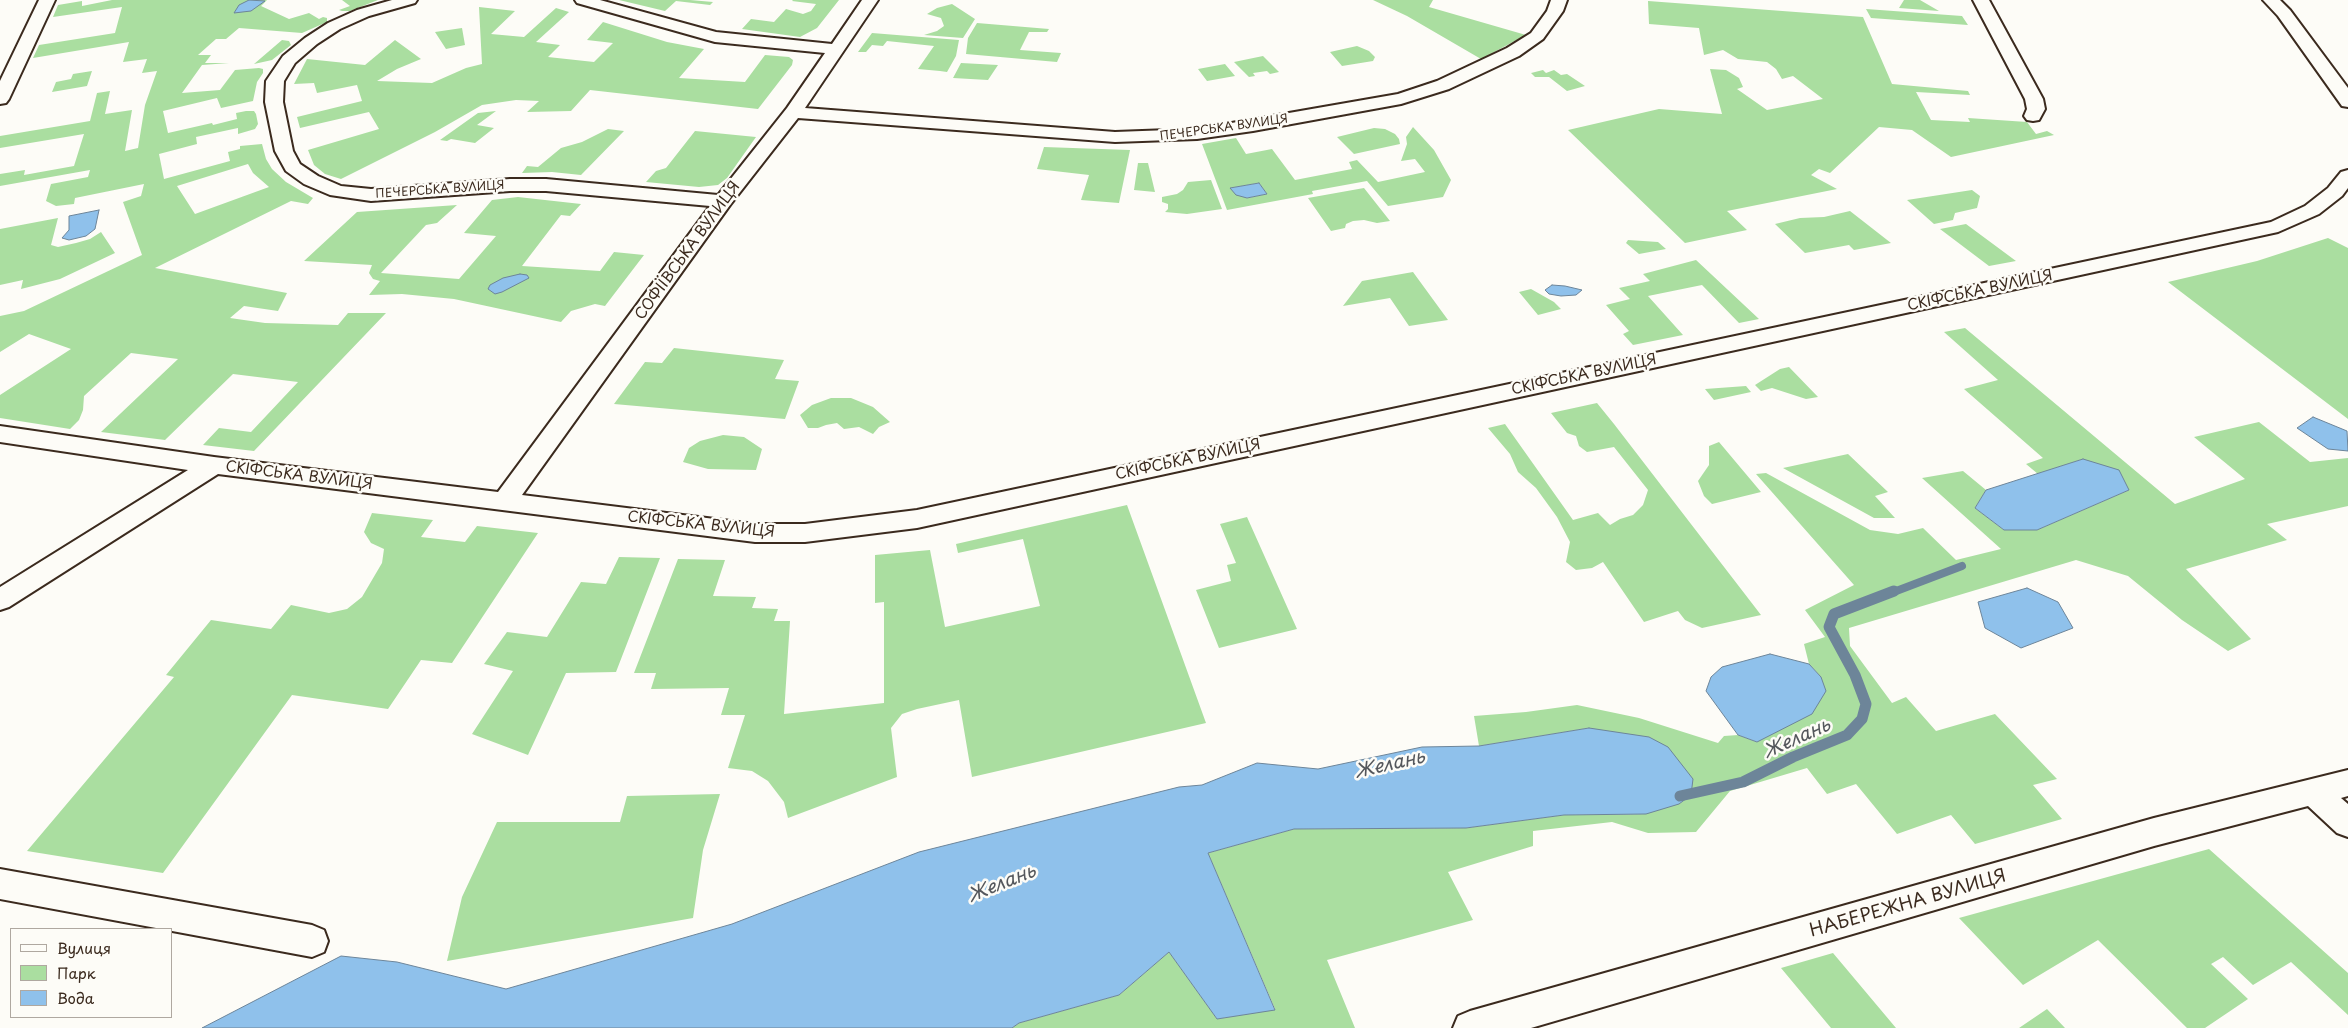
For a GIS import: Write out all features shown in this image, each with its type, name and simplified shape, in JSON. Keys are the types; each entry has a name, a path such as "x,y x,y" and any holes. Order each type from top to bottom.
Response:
{"street":[{"path":"0,99 47,0"},
{"name":"ПЕЧЕРСЬКА ВУЛИЦЯ","path":"409,0 363,13 334,26 311,41 289,60 275,81 274,102 284,151 293,167 311,180 337,191 371,195 510,185 546,185 723,201"},
{"path":"582,0 716,37 836,49"},
{"name":"СОФІЇВСЬКА ВУЛИЦЯ","path":"504,502 723,201 793,112 870,0"},
{"name":"ПЕЧЕРСЬКА ВУЛИЦЯ","path":"793,112 1115,137 1188,134 1253,126 1401,98 1443,85 1513,52 1537,36 1559,0"},
{"path":"1980,0 2034,99 2036,109 2033,116"},
{"path":"2271,0 2290,21 2337,84 2348,102"},
{"name":"СКІФСЬКА ВУЛИЦЯ","path":"0,434 214,465 755,534 805,533 916,519 2227,238 2278,226 2312,210 2335,192 2348,176"},
{"path":"0,600 214,465"},
{"name":"НАБЕРЕЖНА ВУЛИЦЯ","path":"1470,1028 1625,986 2154,832 2348,783"},
{"path":"2313,792 2348,823"},
{"path":"0,884 312,941"}],"green space":[{"path":"112,0 267,0 261,6 289,19 309,13 319,19 327,18 327,22 302,33 239,28 226,39 216,39 198,55 211,55 205,63 229,63 202,65 182,93 220,90 235,70 259,68 263,69 263,73 257,82 253,101 221,108 217,98 163,111 168,133 237,119 236,113 246,111 254,111 258,124 255,129 238,134 238,128 196,137 197,144 159,154 164,179 230,161 228,152 240,149 240,146 262,144 266,159 272,169 286,182 313,198 308,204 291,201 155,268 287,293 278,311 244,306 230,318 265,323 338,325 348,313 386,313 254,451 203,445 219,428 251,432 298,382 233,374 165,440 101,432 178,359 131,353 84,396 83,410 79,420 70,429 0,418 0,395 71,349 29,334 0,352 0,316 24,311 142,255 123,202 141,196 144,184 75,198 74,204 56,206 46,201 51,184 88,177 90,170 0,186 0,174 25,170 24,175 74,166 84,134 0,148 0,136 90,121 97,93 110,91 105,114 132,110 125,151 138,148 145,105 157,71 142,73 147,59 123,62 129,42 33,58 39,45 115,33 122,7 53,17 58,5 82,1 82,6","holes":["248,164 253,173 269,187 195,214 177,186"]},
{"path":"342,0 378,0 350,11 342,11 339,10 350,6"},
{"path":"619,0 690,0 713,2 710,5 676,1 665,11"},
{"path":"793,0 839,0 817,28 800,37 742,29 751,19 774,22 786,9 803,14 811,11 816,4"},
{"path":"1373,0 1433,0 1429,7 1526,35 1481,59 1407,16"},
{"path":"1904,0 1920,0 1939,11 1899,8"},
{"path":"1648,1 1863,17 1892,84 1968,91 1970,95 1916,92 1931,120 1970,122 1968,118 2027,122 2036,134 2047,131 2054,135 1951,157 1912,130 1879,127 1830,173 1819,169 1811,175 1837,189 1727,211 1747,230 1685,243 1568,130 1659,109 1722,114 1710,69 1726,70 1739,78 1743,87 1737,89 1767,110 1823,99 1793,76 1782,79 1776,69 1767,62 1738,59 1723,50 1704,55 1699,28 1649,24"},
{"path":"952,4 975,19 963,38 924,35 937,31 944,26 941,18 927,14 937,8"},
{"path":"479,7 515,11 491,34 524,37 556,8 569,12 536,42 560,45 548,57 594,62 613,43 587,40 603,22 667,42 704,49 679,78 745,82 765,55 789,57 793,60 792,65 758,109 590,90 571,111 527,112 539,101 516,100 482,105 435,132 341,179 325,174 314,165 308,150 379,129 369,112 300,128 297,117 362,101 357,85 317,93 314,83 294,84 307,59 365,65 395,40 421,59 397,69 377,81 432,83 466,68 482,64"},
{"path":"1866,9 1962,16 1968,25 1871,18"},
{"path":"977,23 1049,29 1047,32 1029,32 1020,50 1061,53 1057,62 966,54 968,38"},
{"path":"462,28 465,45 446,49 435,32"},
{"path":"872,33 959,40 956,56 947,72 918,69 934,46 887,41 883,46 872,45 866,52 858,52"},
{"path":"282,40 289,41 291,45 272,60 254,64"},
{"path":"1357,46 1369,51 1375,57 1373,61 1342,66 1330,52"},
{"path":"1263,56 1279,72 1270,74 1267,71 1253,73 1255,76 1249,77 1234,62"},
{"path":"961,63 998,65 988,80 953,78"},
{"path":"1225,64 1235,76 1207,81 1198,69"},
{"path":"1543,70 1546,73 1554,70 1561,75 1567,74 1585,86 1567,91 1549,77 1535,77 1531,73"},
{"path":"92,71 87,86 52,92 56,82 71,79 73,74"},
{"path":"496,111 477,125 494,128 475,143 451,139 447,141 440,140 478,113"},
{"path":"1413,127 1434,150 1451,180 1443,197 1388,206 1367,181 1312,191 1313,194 1227,210 1202,144 1236,138 1246,154 1272,149 1295,180 1352,169 1349,162 1357,160 1378,182 1425,172 1415,159 1401,161 1407,144 1406,137","holes":["1259,183 1267,194 1247,198 1231,188"]},
{"path":"1374,128 1385,129 1395,134 1400,144 1354,154 1337,137"},
{"path":"608,129 624,131 581,175 552,172 522,173 527,166 538,167 561,148 582,142"},
{"path":"695,131 756,137 727,178 718,185 699,187 646,182 656,171 666,168"},
{"path":"1044,147 1130,150 1119,203 1081,200 1089,175 1037,169"},
{"path":"1138,163 1148,163 1155,192 1134,190"},
{"path":"1211,180 1222,209 1187,214 1165,212 1168,209 1168,204 1162,202 1162,197 1177,194 1183,190 1188,182"},
{"path":"1364,188 1390,221 1377,223 1364,220 1353,221 1346,224 1345,228 1331,231 1308,198"},
{"path":"1972,190 1980,196 1977,208 1955,213 1953,220 1934,224 1907,200"},
{"path":"518,197 581,204 570,216 561,215 522,266 600,271 614,252 644,255 605,306 595,304 571,311 561,322 454,299 402,294 369,295 380,281 373,279 369,273 372,265 304,261 357,212 457,205 437,223 426,225 381,273 459,279 496,236 464,233 492,200"},
{"path":"1850,211 1891,243 1854,250 1849,245 1805,253 1775,224 1800,218 1824,217"},
{"path":"58,218 51,245 58,247 76,243 90,239 101,232 115,253 60,279 21,289 23,280 0,285 0,229"},
{"path":"1966,224 2016,261 1989,266 1940,229"},
{"path":"2328,238 2348,248 2348,419 2168,282 2257,261"},
{"path":"1628,240 1658,242 1666,249 1639,254 1626,243"},
{"path":"1696,260 1759,319 1739,323 1702,285 1648,296 1683,335 1633,345 1623,334 1629,331 1606,305 1630,299 1619,288 1650,281 1643,274"},
{"path":"1413,272 1448,320 1409,326 1390,298 1343,306 1362,281"},
{"path":"1531,289 1554,302 1561,309 1538,315 1519,292"},
{"path":"1965,328 2175,504 2245,479 2194,437 2259,422 2310,462 2348,458 2348,506 2267,524 2287,540 2186,569 2251,639 2228,651 2182,620 2128,576 2076,560 1849,628 1850,646 1892,703 1906,697 1936,731 1995,714 2057,779 2033,785 2062,819 1975,844 1951,815 1897,834 1856,784 1827,794 1807,768 1730,791 1696,832 1648,833 1612,822 1533,831 1533,846 1448,872 1473,920 1327,960 1355,1028 1012,1028 1019,1023 1119,995 1169,952 1217,1019 1275,1009 1208,853 1294,829 1466,828 1564,815 1646,814 1589,728 1479,746 1474,716 1526,712 1577,705 1639,718 1718,743 1724,736 1738,735 1757,742 1821,677 1809,664 1804,644 1825,637 1805,610 1854,585 1756,474 1766,473 1870,530 1898,534 1923,528 1956,560 2001,549 1922,478 1963,471 1986,490 1975,508 2004,530 2037,530 2129,490 2083,459 2038,474 2026,464 2043,458 1964,389 1998,380 1944,332"},
{"path":"674,348 784,360 775,379 799,381 785,419 614,404 645,362 662,363"},
{"path":"1789,367 1818,397 1806,399 1772,388 1761,391 1755,385 1780,369"},
{"path":"1746,386 1751,392 1714,400 1705,389"},
{"path":"831,398 851,398 873,407 890,422 879,427 873,434 859,427 844,429 837,423 818,428 808,428 800,415 812,405"},
{"path":"1597,403 1761,615 1702,628 1685,620 1678,611 1644,622 1603,562 1592,568 1576,570 1566,562 1570,542 1557,517 1536,488 1518,472 1510,454 1488,428 1505,424 1573,520 1598,513 1610,525 1620,519 1633,515 1643,505 1648,490 1614,447 1587,452 1579,446 1576,436 1567,433 1551,413"},
{"path":"723,435 744,437 762,449 756,470 708,469 683,462 689,448 700,441"},
{"path":"1719,442 1761,492 1712,504 1704,496 1698,481 1709,465 1709,446"},
{"path":"1848,454 1888,492 1875,496 1895,518 1874,518 1783,468"},
{"path":"1127,505 1206,723 972,777 959,700 917,709 902,714 891,728 897,777 788,818 784,802 768,781 752,771 728,768 745,715 721,715 729,688 651,689 656,673 634,673 678,559 725,560 713,596 756,597 752,608 778,609 774,621 790,621 784,714 884,703 884,602 875,603 875,555 930,550 945,627 1040,606 1023,539 958,553 956,544"},
{"path":"372,513 433,520 421,537 465,542 477,526 538,533 452,663 421,660 388,709 292,695 163,873 27,851 174,677 166,675 211,620 271,629 291,605 329,613 347,609 362,597 382,563 384,549 371,543 364,532"},
{"path":"1247,517 1297,629 1219,648 1196,590 1231,581 1227,565 1236,563 1220,524"},
{"path":"619,557 660,558 616,672 566,673 528,755 472,734 513,671 484,664 507,632 547,637 581,582 606,584"},
{"path":"720,794 703,850 693,918 447,961 462,897 497,822 620,822 627,796"},
{"path":"2209,849 2348,973 2348,1015 2291,962 2253,985 2223,957 2211,964 2248,999 2205,1028 2187,1028 2098,940 2023,985 1959,918"},
{"path":"1833,953 1896,1028 1831,1028 1781,968"},
{"path":"2047,1009 2065,1028 2019,1028"}],"water":[{"path":"249,0 265,1 251,11 234,13 239,5"},
{"path":"1259,183 1267,194 1247,198 1236,195 1230,188"},
{"path":"99,210 95,229 86,236 69,240 62,238 69,230 69,216"},
{"path":"520,274 527,275 529,278 495,294 488,289 490,285 503,278"},
{"path":"1552,285 1582,290 1576,295 1561,296 1549,294 1545,290"},
{"path":"2313,417 2347,431 2348,451 2328,449 2297,428"},
{"path":"2083,459 2119,470 2129,490 2037,530 2004,530 1975,508 1986,490"},
{"path":"2027,588 2058,602 2073,628 2021,648 1985,628 1978,602"},
{"path":"1770,654 1809,664 1821,677 1826,691 1812,714 1757,742 1738,735 1706,691 1711,677 1722,667"},
{"path":"1589,728 1649,737 1668,747 1693,779 1691,795 1679,804 1646,814 1564,815 1466,828 1294,829 1208,853 1275,1010 1217,1019 1169,952 1119,995 1019,1023 1012,1028 202,1028 341,956 397,962 506,989 732,924 919,852 1179,787 1202,785 1257,763 1318,769 1422,747 1479,746"}],"waterway":[{"name":"Желань","path":"1891,593 1962,566"},
{"name":"Желань","path":"1680,796 1743,782 1793,757 1847,735 1862,719 1866,704 1855,675 1829,627 1834,614 1894,591"}]}
